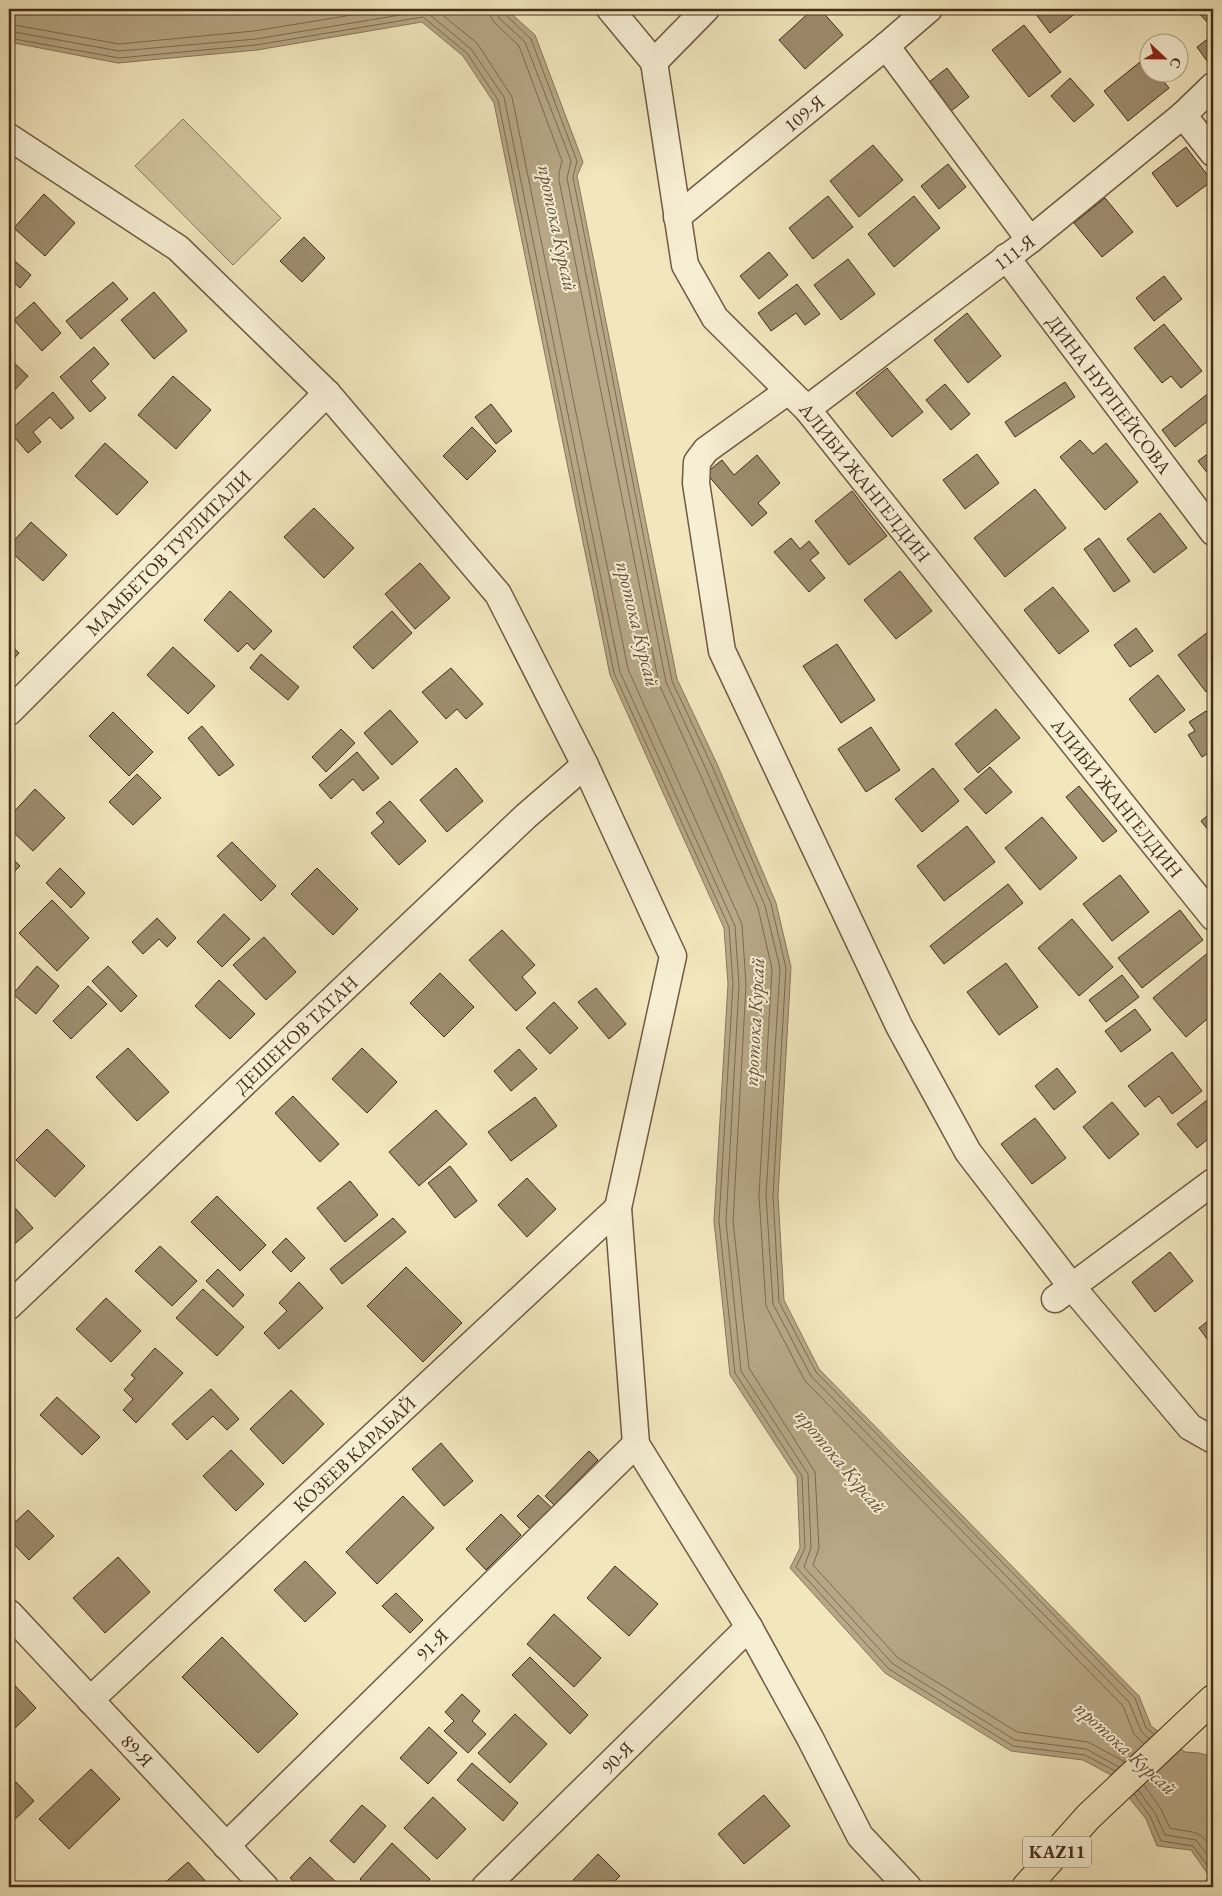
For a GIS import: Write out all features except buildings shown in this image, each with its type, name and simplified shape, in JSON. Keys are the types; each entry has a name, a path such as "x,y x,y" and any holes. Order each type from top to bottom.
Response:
{"highway":[{"name":"KAZ11","path":"1026,1887 1088,1817 1213,1699"}],"street":[{"path":"610,9 654,62 706,9"},
{"name":"109-Я","path":"677,217 929,9"},
{"path":"886,46 1030,240"},
{"name":"АЛИБИ ЖАНГЕЛДИН","path":"654,62 685,265 715,318 807,409 1213,916"},
{"name":"111-Я","path":"807,409 1030,240 1183,115 1213,86"},
{"path":"1183,115 1213,153"},
{"path":"13,146 178,248 327,393 498,594 585,765 673,956 618,1208 636,1444 749,1627 810,1738 860,1836 908,1887"},
{"name":"ДИНА НУРПЕЙСОВА","path":"1006,257 1213,532"},
{"path":"788,391 706,450 698,462 696,483 722,651 899,1026 968,1152 1064,1293 1190,1427 1213,1440"},
{"name":"МАМБЕТОВ ТУРЛИГАЛИ","path":"9,712 327,393"},
{"name":"ДЕШЕНОВ ТАТАН","path":"9,1306 526,816 585,765"},
{"path":"1064,1293 1213,1182"},
{"name":"КОЗЕЕВ КАРАБАЙ","path":"90,1700 618,1208"},
{"name":"91-Я","path":"226,1846 636,1444"},
{"name":"89-Я","path":"9,1613 265,1887"},
{"name":"90-Я","path":"485,1887 749,1627"}],"shaded area":[{"path":"183,119 281,218 233,265 135,166"}],"water":[{"name":"протока Курсай","path":"9,9 506,9 535,35 583,162 577,176 677,679 717,764 776,903 791,967 778,1195 784,1300 819,1369 1139,1696 1151,1726 1185,1752 1213,1757 1213,1887 1201,1887 1209,1876 1191,1850 1157,1846 1146,1819 1111,1775 1083,1760 1011,1751 885,1673 790,1568 800,1548 797,1477 730,1375 714,1221 728,984 724,928 610,675 494,103 463,56 422,22 257,50 118,63 9,42"}]}
